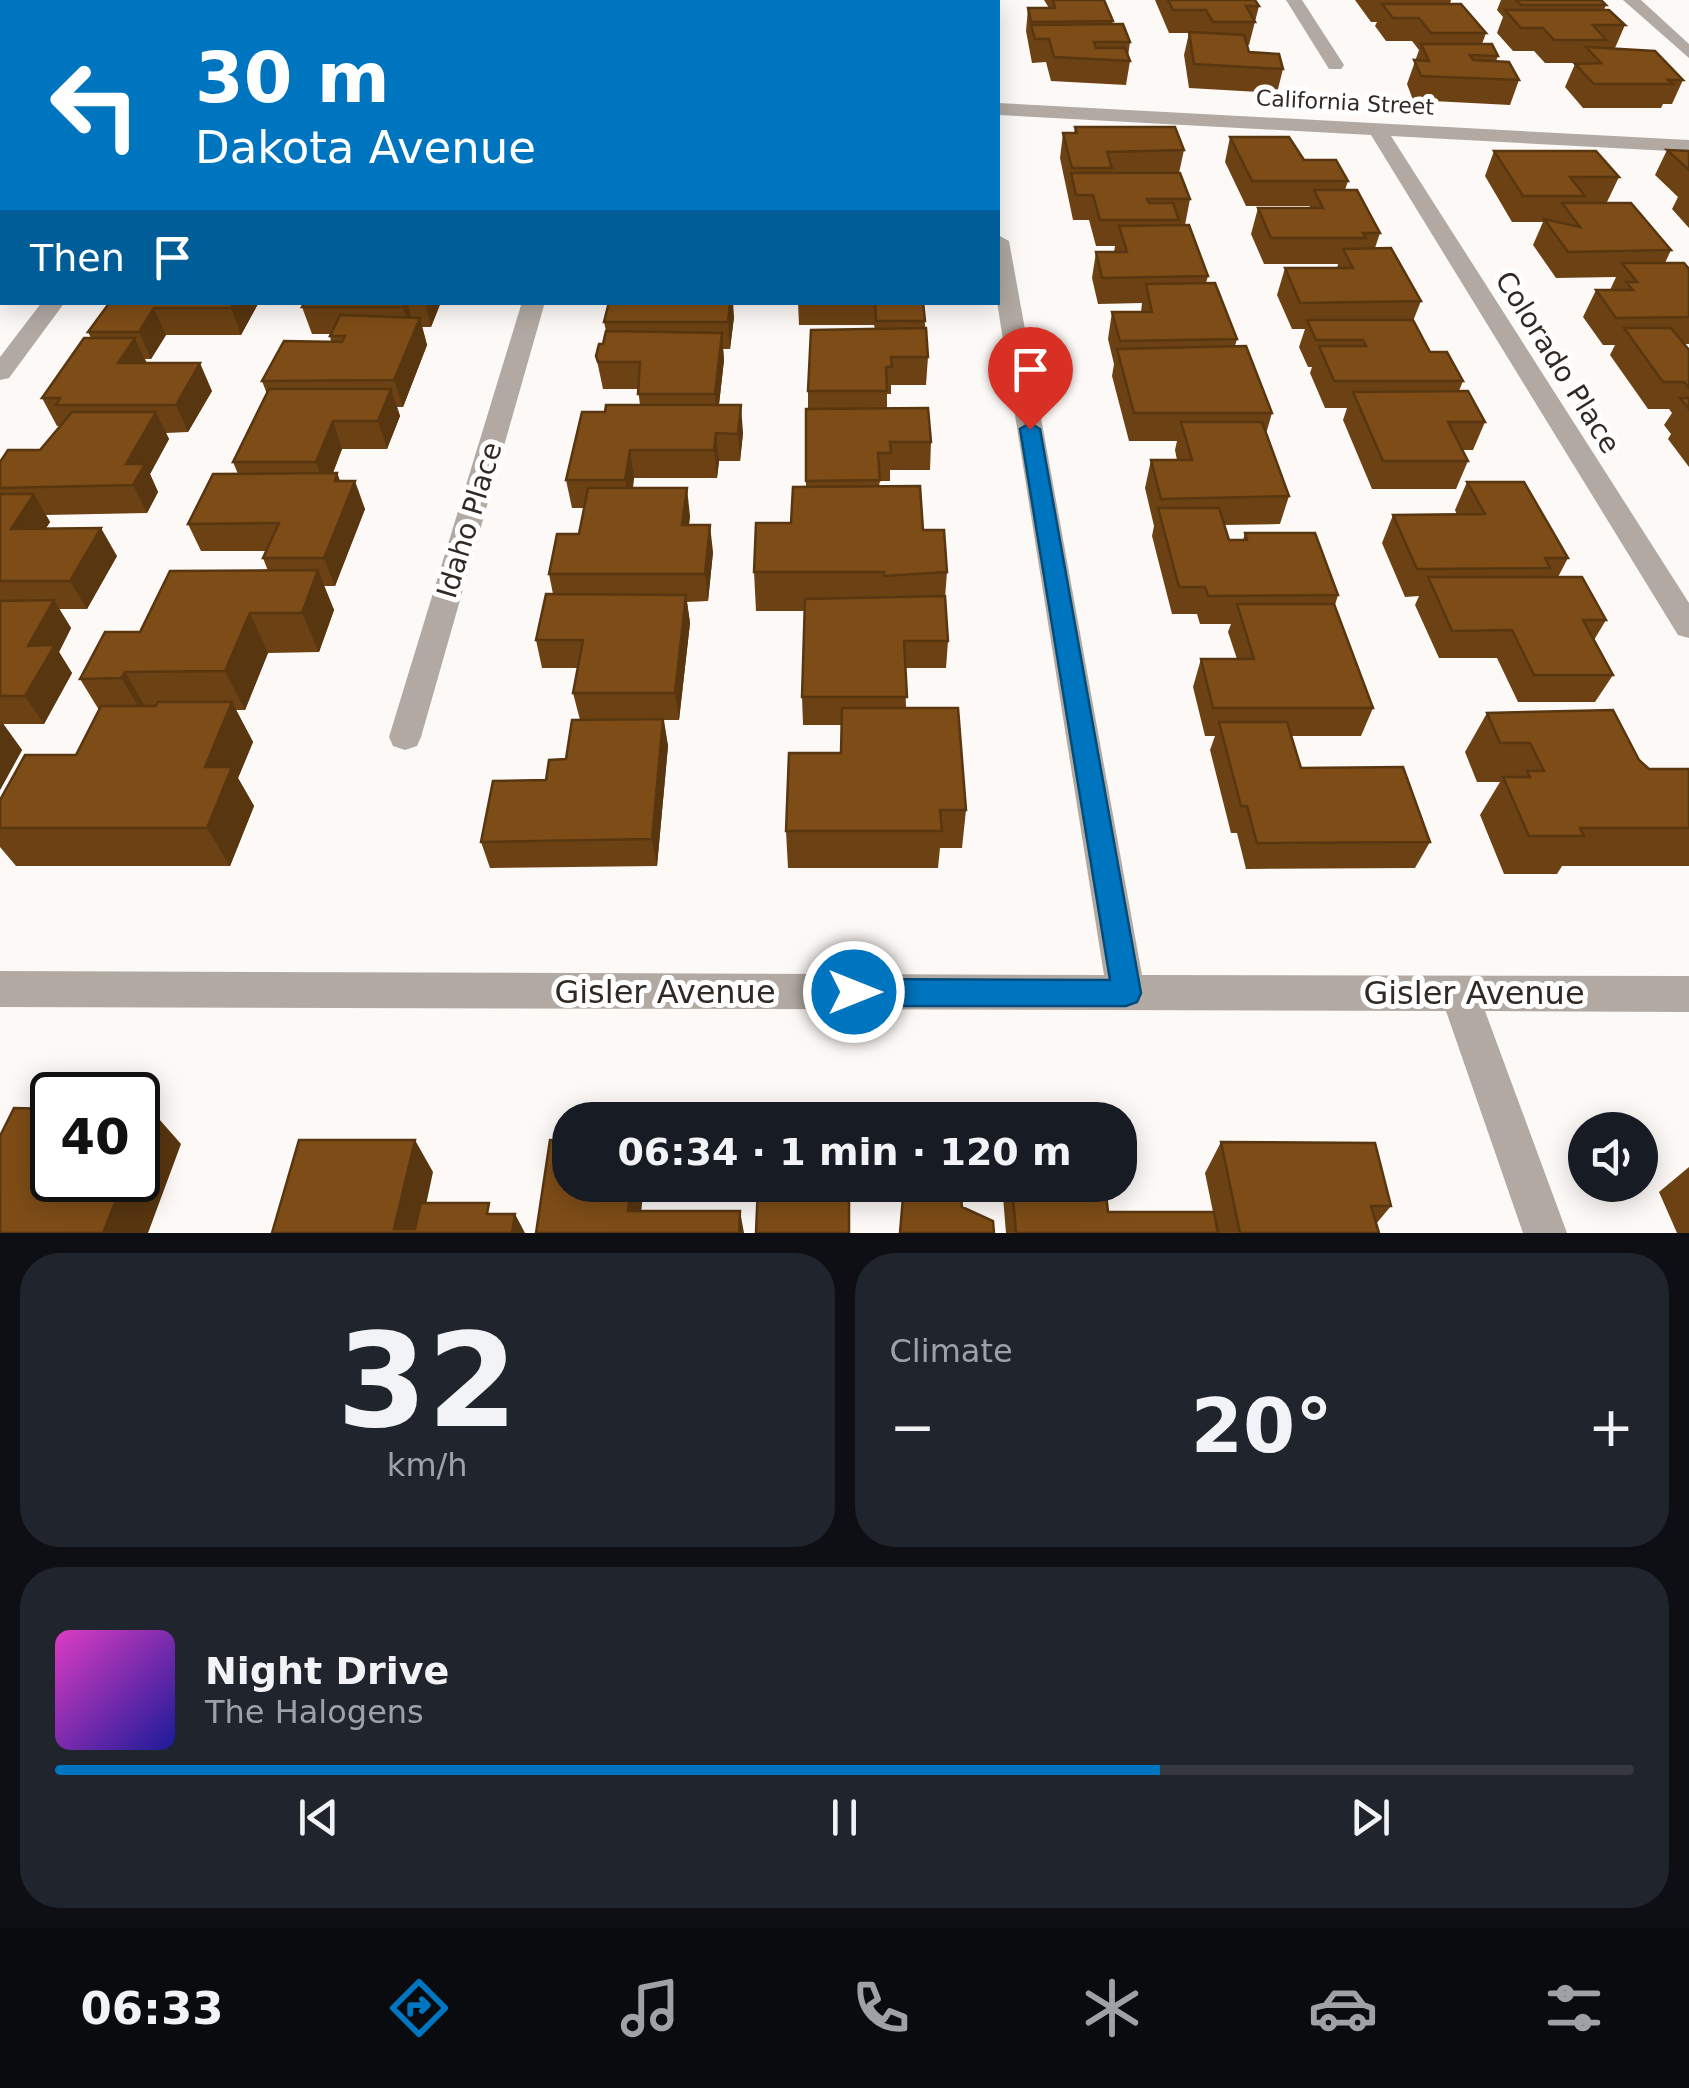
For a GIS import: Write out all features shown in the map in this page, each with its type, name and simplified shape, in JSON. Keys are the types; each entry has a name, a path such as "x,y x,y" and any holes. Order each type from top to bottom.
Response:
{"street":[{"path":"1294,0 1336,65"},
{"path":"1631,0 1689,53"},
{"name":"California Street","path":"1000,109 1689,146"},
{"name":"Colorado Place","path":"1377,129 1689,627"},
{"path":"1000,253 1126,993"},
{"path":"0,373 52,305"},
{"name":"Idaho Place","path":"404,737 533,305"},
{"name":"Gisler Avenue","path":"0,989 1689,994"},
{"path":"1459,993 1545,1233"}],"building":[{"path":"1053,0 1104,0 1113,21 1031,22 1028,8 1055,8"},
{"path":"1168,0 1255,0 1259,6 1246,6 1255,22 1213,22 1206,10 1173,10"},
{"path":"1516,0 1601,0 1606,5 1521,5"},
{"path":"1382,4 1461,4 1486,33 1431,33 1419,18 1393,18"},
{"path":"1505,10 1609,10 1625,25 1593,25 1606,40 1554,40 1543,28 1521,28"},
{"path":"1123,24 1130,42 1094,42 1096,48 1125,48 1130,61 1054,57 1049,39 1035,39 1031,25"},
{"path":"1189,32 1244,35 1249,52 1279,54 1283,69 1194,64"},
{"path":"1421,44 1492,44 1498,56 1470,55 1473,60 1509,62 1519,80 1421,76 1414,60 1429,61"},
{"path":"1586,47 1655,51 1683,80 1668,80 1673,84 1594,84 1575,64 1601,63"},
{"path":"1075,127 1175,127 1184,150 1107,152 1112,168 1072,168 1063,133 1077,133"},
{"path":"1230,137 1289,137 1304,160 1336,160 1348,181 1252,181"},
{"path":"1667,150 1689,151 1689,170"},
{"path":"1494,151 1596,151 1619,177 1570,177 1585,196 1523,196"},
{"path":"1071,173 1180,173 1190,199 1147,199 1149,203 1173,203 1179,220 1100,220 1093,195 1076,195"},
{"path":"1314,190 1357,190 1380,233 1363,233 1366,238 1271,238 1258,208 1323,208"},
{"path":"1562,203 1631,203 1671,250 1568,252 1544,219 1580,227"},
{"path":"1189,225 1208,276 1102,278 1096,252 1127,252 1119,226"},
{"path":"1391,248 1421,301 1300,303 1285,268 1353,268 1343,249"},
{"path":"1622,263 1684,263 1689,269 1689,317 1616,318 1596,290 1633,290 1626,282 1637,282"},
{"path":"1215,283 1237,339 1120,341 1112,312 1152,312 1146,284"},
{"path":"108,305 232,305 154,308 139,332 88,332"},
{"path":"303,305 404,305 403,307"},
{"path":"608,305 730,305 728,322 604,322"},
{"path":"875,305 923,305 925,321 876,321"},
{"path":"340,315 420,318 394,380 262,381 284,341 342,342 345,336 330,336"},
{"path":"1307,320 1413,320 1430,352 1447,352 1463,381 1334,381 1319,346 1366,346 1363,340 1316,340"},
{"path":"926,328 928,357 891,357 892,367 886,367 887,391 808,391 811,330"},
{"path":"1624,328 1671,328 1689,350 1689,388 1684,382 1663,382"},
{"path":"606,331 722,333 715,394 638,394 640,362 598,362 599,344 603,344"},
{"path":"84,338 135,338 118,363 200,363 176,405 56,405 60,398 42,398"},
{"path":"1246,346 1272,413 1134,413 1117,349"},
{"path":"269,389 391,389 378,421 333,421 316,462 233,462"},
{"path":"1468,391 1485,422 1448,422 1468,461 1383,461 1353,392"},
{"path":"606,405 741,405 738,434 716,433 714,450 630,450 625,480 566,480 582,412 605,412"},
{"path":"928,408 931,442 890,442 891,453 878,453 880,480 806,481 806,409"},
{"path":"72,412 156,412 126,464 145,464 133,485 0,488 0,462 8,450 40,450"},
{"path":"1181,422 1262,422 1289,496 1161,499 1151,460 1192,460"},
{"path":"337,473 335,481 355,481 324,558 263,558 279,523 188,524 213,474"},
{"path":"1467,482 1524,482 1568,558 1545,558 1550,568 1417,569 1393,515 1485,514"},
{"path":"920,486 923,530 944,530 947,572 884,576 884,572 754,572 756,523 791,523 793,487"},
{"path":"588,488 687,488 682,525 710,525 705,574 549,574 557,534 579,534"},
{"path":"0,494 34,494 11,529 101,528 70,581 0,581"},
{"path":"1158,508 1219,508 1229,540 1247,540 1245,533 1315,533 1338,595 1208,596 1205,587 1179,587"},
{"path":"318,570 302,613 250,613 225,671 125,672 121,678 80,679 105,632 140,632 170,571"},
{"path":"1428,577 1582,577 1606,620 1583,620 1613,675 1534,675 1512,630 1452,631"},
{"path":"546,594 686,595 675,693 573,693 583,640 536,640"},
{"path":"945,596 948,641 904,641 907,697 802,697 805,599"},
{"path":"54,600 28,646 55,645 25,696 0,696 0,601"},
{"path":"1237,604 1334,604 1373,708 1213,708 1201,659 1254,659"},
{"path":"158,702 232,702 205,767 232,767 207,828 0,828 0,800 25,755 76,755 101,706 156,706"},
{"path":"842,708 958,708 966,810 940,810 942,831 786,831 789,753 841,753"},
{"path":"1613,710 1639,760 1649,769 1689,769 1689,828 1580,828 1584,836 1529,836 1503,777 1530,777 1527,771 1544,771 1530,743 1500,743 1487,713"},
{"path":"663,719 652,839 481,842 493,781 546,780 549,760 566,759 572,720"},
{"path":"1219,722 1287,722 1301,768 1403,767 1430,842 1257,843 1247,806 1241,806"},
{"path":"14,1108 30,1108 30,1202 115,1202 103,1233 0,1233 0,1136"},
{"path":"299,1140 415,1140 394,1229 415,1229 421,1203 489,1203 487,1214 515,1214 512,1233 272,1233"},
{"path":"550,1140 552,1202 629,1202 628,1211 740,1211 739,1233 536,1233"},
{"path":"1221,1142 1375,1143 1391,1206 1371,1206 1379,1233 1240,1233"},
{"path":"757,1202 849,1202 849,1233 756,1233"},
{"path":"903,1202 962,1202 962,1207 993,1221 994,1233 900,1233"},
{"path":"1013,1202 1107,1202 1108,1212 1214,1212 1218,1233 1016,1233"}],"route":[{"path":"854,992 1126,993 1030,429"}]}
